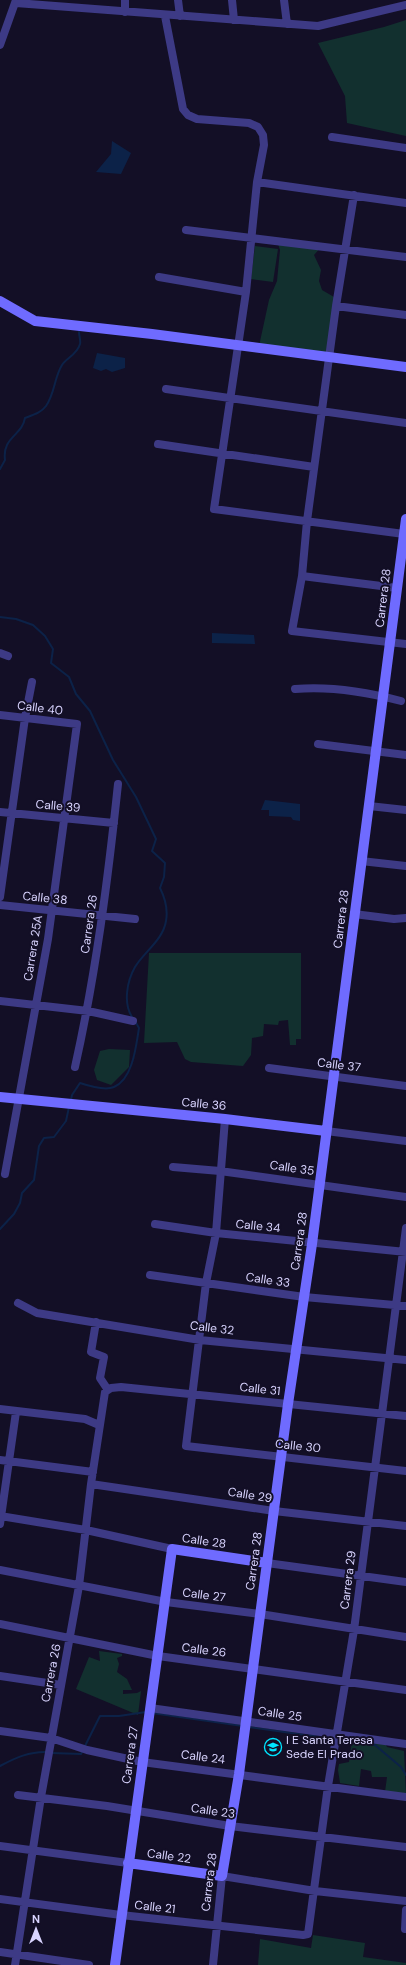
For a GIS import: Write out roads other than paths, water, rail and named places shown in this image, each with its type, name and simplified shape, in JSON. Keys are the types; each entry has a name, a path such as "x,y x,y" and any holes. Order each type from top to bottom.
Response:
{"street":[{"path":"125,12 126,0"},
{"path":"178,0 180,16"},
{"path":"232,0 234,20"},
{"path":"284,0 287,24"},
{"path":"0,45 16,1 66,3 164,16 318,26 406,5"},
{"path":"164,16 182,108 188,115 197,119 249,123 258,127 263,135 264,145 257,182 246,292 229,397 214,508 404,534"},
{"path":"332,137 406,148"},
{"path":"257,182 406,203"},
{"path":"354,195 336,306 307,521 302,576 292,631 406,644"},
{"path":"186,230 406,257"},
{"path":"158,277 246,292"},
{"path":"0,301 35,321 406,367"},
{"path":"336,306 406,315"},
{"path":"166,389 406,423"},
{"path":"158,444 314,467"},
{"name":"Carrera 28","path":"213,1965 222,1876 239,1774 288,1404 312,1244 406,519"},
{"path":"302,576 397,588"},
{"path":"0,897 13,814 25,718 32,682"},
{"path":"295,689 316,687 383,696 401,701"},
{"name":"Calle 40","path":"0,715 77,724"},
{"name":"Carrera 25A","path":"5,1174 20,1099 36,1005 51,911 77,724"},
{"path":"318,744 406,755"},
{"name":"Carrera 26","path":"75,1066 88,1011 103,915 118,784"},
{"path":"368,806 406,810"},
{"name":"Calle 39","path":"0,812 114,823"},
{"path":"361,861 406,866"},
{"name":"Calle 38","path":"0,905 135,919"},
{"path":"354,914 394,919 406,918"},
{"path":"0,1001 88,1011 132,1021"},
{"name":"Calle 37","path":"269,1068 406,1086"},
{"name":"Calle 36","path":"0,1098 225,1119 406,1141"},
{"path":"194,1394 206,1283 216,1234 225,1119"},
{"name":"Calle 35","path":"173,1167 220,1170 406,1197"},
{"name":"Calle 34","path":"155,1224 216,1234 404,1252"},
{"name":"Carrera 29","path":"308,1934 328,1786 354,1630 406,1228"},
{"name":"Calle 33","path":"150,1275 304,1297 406,1306"},
{"name":"Calle 32","path":"18,1303 37,1313 200,1340 389,1357 406,1360"},
{"path":"96,1322 91,1352 104,1357 100,1378 109,1390"},
{"name":"Calle 31","path":"109,1390 122,1387 406,1416"},
{"name":"Carrera 26","path":"15,1965 32,1850 79,1586 92,1472 103,1398 105,1392 109,1390"},
{"name":"Calle 30","path":"194,1394 187,1447 282,1456 406,1471"},
{"path":"0,1410 85,1419 99,1425"},
{"path":"0,1519 4,1460 16,1412"},
{"path":"4,1460 92,1472"},
{"name":"Calle 29","path":"91,1484 274,1511 406,1526"},
{"name":"Calle 28","path":"0,1519 86,1530 172,1549 360,1577 406,1582"},
{"name":"Carrera 27","path":"115,1965 142,1762 166,1602 172,1549"},
{"name":"Calle 27","path":"0,1570 166,1602 260,1614 406,1637"},
{"name":"Calle 26","path":"0,1624 158,1656 406,1690"},
{"path":"0,1676 61,1685"},
{"name":"Calle 25","path":"150,1708 406,1744"},
{"name":"Calle 24","path":"0,1730 51,1738 87,1750 142,1762 406,1797"},
{"name":"Calle 23","path":"18,1794 107,1806 136,1812 230,1826 406,1847"},
{"name":"Calle 22","path":"0,1846 222,1876 315,1891 406,1902"},
{"name":"Calle 21","path":"0,1899 217,1926 303,1935 308,1934"},
{"path":"404,1929 406,1910"},
{"path":"0,1952 89,1965"}],"water":[{"path":"112,141 131,153 121,174 96,172 111,154"},
{"path":"97,353 125,358 125,368 112,372 106,369 101,371 93,368"},
{"path":"212,633 254,635 255,644 212,643"},
{"path":"265,800 300,804 300,821 293,820 291,817 269,816 269,810 261,810"}],"waterway":[{"path":"0,469 5,460 6,446 20,429 25,418 37,414 49,401 59,370 66,360 79,348 79,332"},
{"path":"0,617 16,619 33,625 45,636 53,649 51,663 69,677 76,694 90,711 113,760 136,797 156,839 152,851 165,863 164,877 160,888 166,904 166,921 161,934 153,946 139,961 132,973 127,992 129,1011 132,1017"},
{"path":"71,1100 72,1095 80,1083 97,1088 110,1088 120,1083 126,1077 132,1061 139,1028 135,1021"},
{"path":"0,1229 14,1214 20,1203 22,1193 34,1180 39,1146 44,1138 54,1137 66,1121 69,1107"},
{"path":"85,1746 100,1716 119,1716 146,1712"},
{"path":"152,1713 243,1726"},
{"path":"249,1727 334,1739"},
{"path":"338,1739 375,1745 401,1767 406,1775"},
{"path":"52,1753 81,1754 83,1750"},
{"path":"0,1766 23,1756 48,1752"}],"place":[{"name":"I E Santa Teresa Sede El Prado","path":"273,1747"}]}
